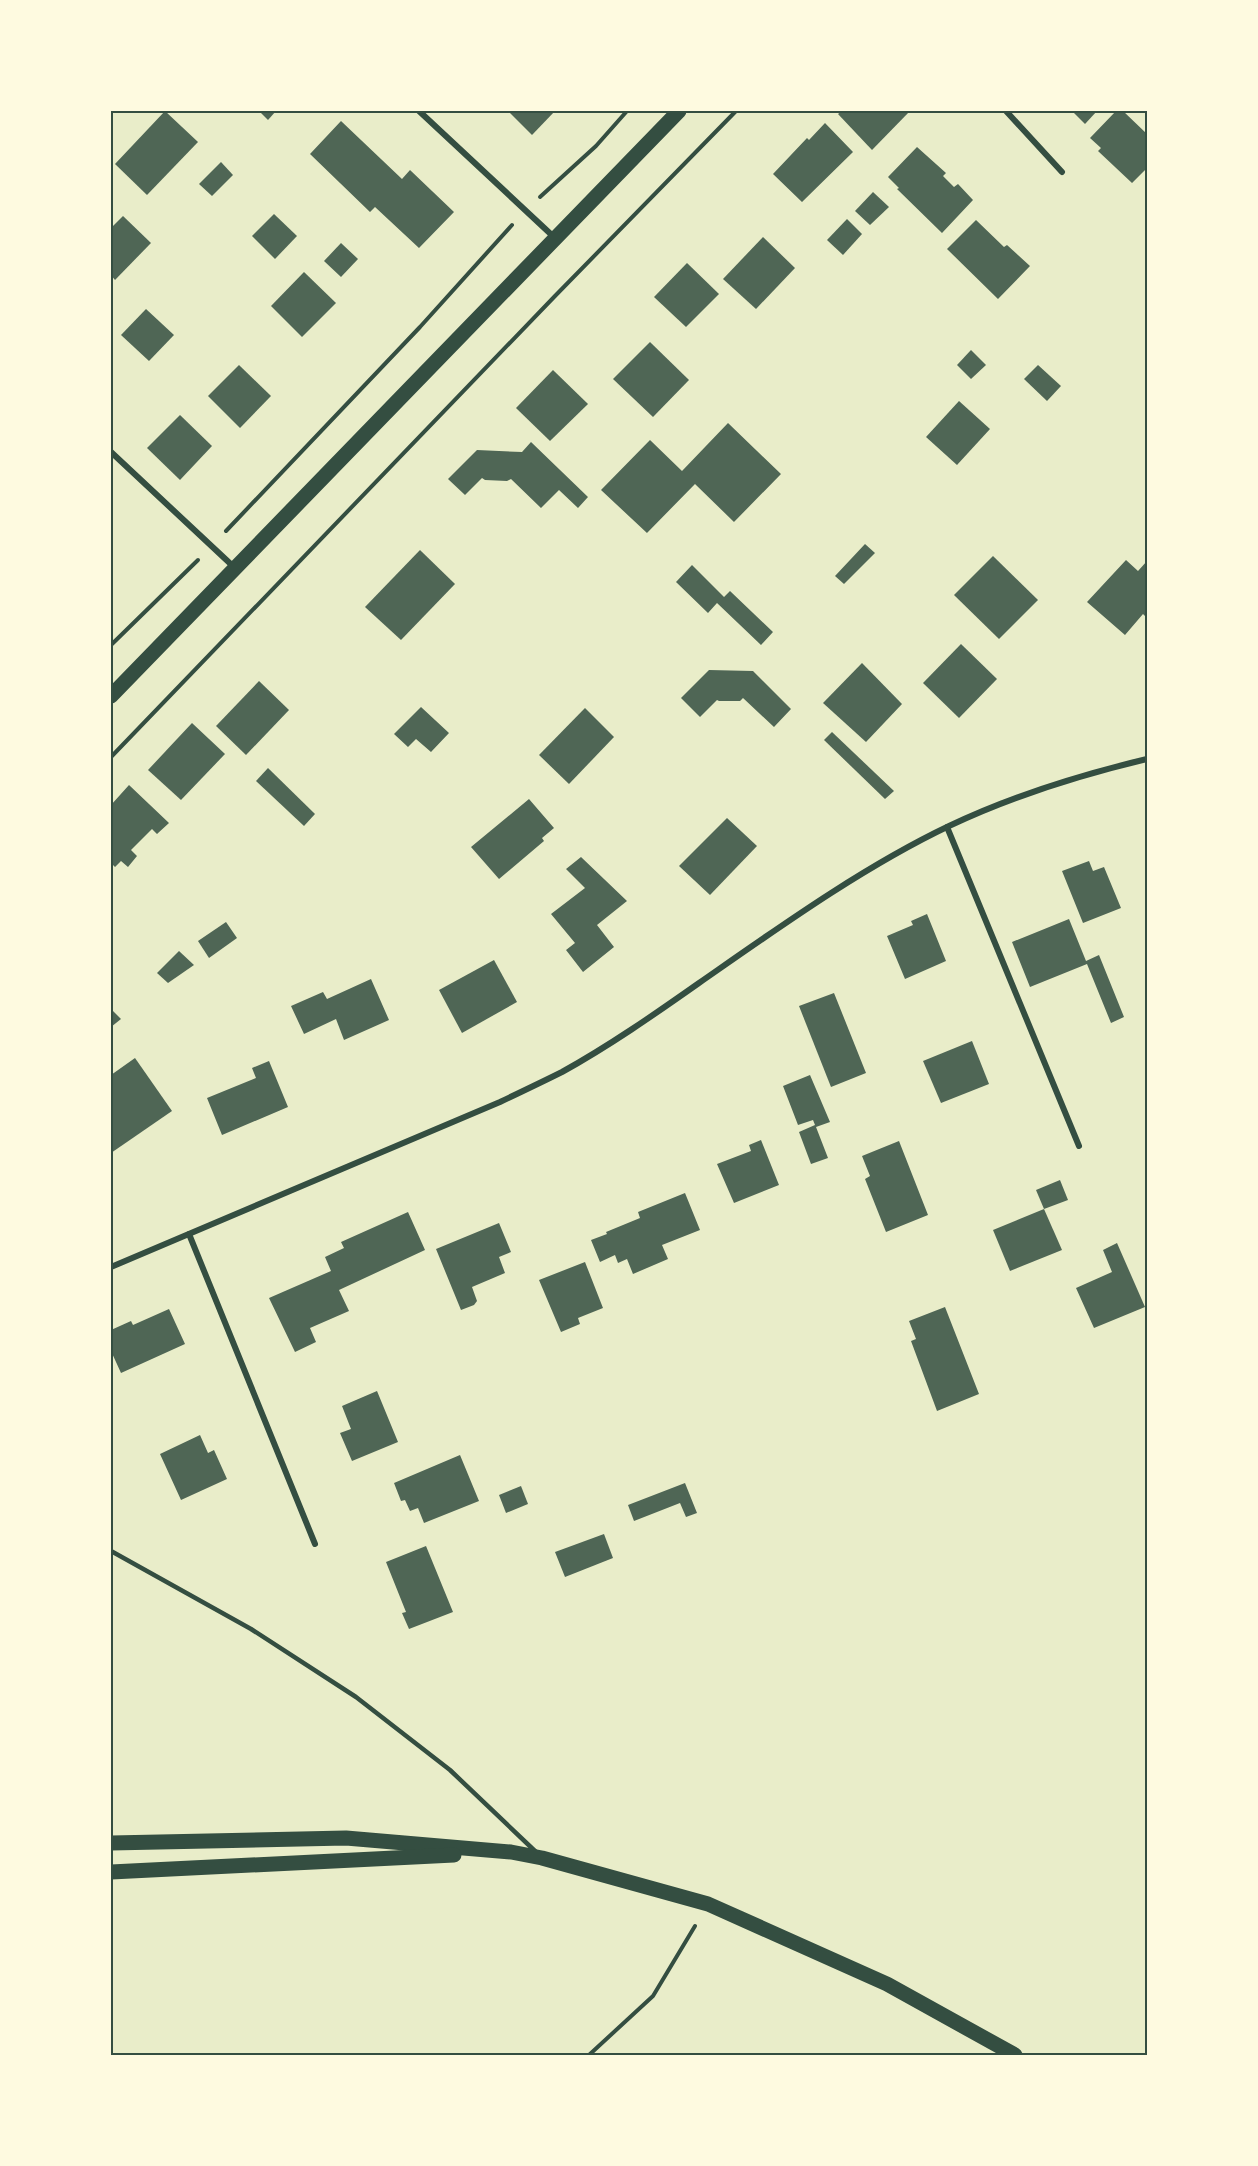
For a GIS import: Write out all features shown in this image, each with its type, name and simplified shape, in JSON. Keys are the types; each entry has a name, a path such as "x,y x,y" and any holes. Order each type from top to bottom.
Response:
{"main road":[{"path":"111,696 679,111"},
{"path":"112,1844 346,1838 511,1852 543,1858 708,1904 887,1984 1015,2055"},
{"path":"111,1872 511,1852"}],"street":[{"path":"419,111 555,238"},
{"path":"1006,111 1062,172"},
{"path":"111,452 235,568"},
{"path":"111,1267 501,1102 562,1071 663,1008 770,933 859,876 947,827 996,805 1058,784 1147,759"},
{"path":"947,827 1079,1146"},
{"path":"189,1234 315,1544"}],"lane":[{"path":"111,1551 251,1629 356,1697 450,1770 543,1858"}],"path":[{"path":"111,645 212,546 420,327 525,211 596,146 627,111"},
{"path":"111,757 530,321 736,111"},
{"path":"589,2055 653,1996 708,1904"}],"building":[{"path":"165,111 198,142 147,195 115,164"},
{"path":"259,111 276,111 268,120"},
{"path":"508,111 555,111 532,135"},
{"path":"842,111 910,111 872,150 838,114"},
{"path":"1072,111 1097,111 1085,124"},
{"path":"1116,111 1123,111 1147,134 1147,168 1132,183 1098,151 1101,148 1090,138"},
{"path":"341,121 402,179 410,170 454,212 419,248 375,207 370,212 310,154"},
{"path":"825,123 853,152 802,202 773,174 807,138 809,140"},
{"path":"917,147 946,173 943,176 954,187 958,184 973,200 942,233 897,189 899,188 888,177"},
{"path":"221,162 233,175 212,196 199,184"},
{"path":"873,192 889,207 870,225 855,211"},
{"path":"274,214 297,236 275,259 252,236"},
{"path":"123,216 151,243 115,280 111,275 111,228"},
{"path":"847,219 862,234 843,255 827,240"},
{"path":"976,220 1004,247 1007,245 1030,266 998,299 947,249"},
{"path":"763,237 795,268 756,309 723,279"},
{"path":"341,243 358,259 341,277 324,261"},
{"path":"687,263 719,294 686,327 654,297"},
{"path":"304,272 336,303 302,337 271,306"},
{"path":"146,309 174,335 149,361 121,335"},
{"path":"650,342 689,380 653,417 613,379"},
{"path":"971,350 986,365 971,379 957,365"},
{"path":"239,365 271,396 240,428 208,396"},
{"path":"1038,365 1061,386 1047,401 1024,379"},
{"path":"553,370 588,404 550,441 516,408"},
{"path":"959,401 990,429 957,465 926,437"},
{"path":"180,415 212,446 180,480 147,448"},
{"path":"728,423 781,474 734,522 695,484 647,533 601,490 650,440 682,471"},
{"path":"531,442 588,497 578,508 559,490 541,508 511,479 507,481 482,478 465,495 448,479 477,450 522,452"},
{"path":"865,544 875,553 844,584 835,576"},
{"path":"420,550 455,584 401,640 365,607"},
{"path":"993,556 1038,600 999,639 954,595"},
{"path":"1126,560 1138,571 1147,561 1147,618 1143,614 1125,635 1087,602"},
{"path":"692,565 724,597 730,591 773,632 761,645 717,603 708,613 676,582"},
{"path":"961,644 997,679 959,718 923,683"},
{"path":"862,663 902,704 866,742 823,703"},
{"path":"709,670 753,671 791,709 774,727 743,698 740,701 717,700 700,717 681,698"},
{"path":"259,681 289,710 246,755 216,726"},
{"path":"421,707 449,733 431,752 416,739 408,747 394,734"},
{"path":"585,708 614,737 569,784 539,755"},
{"path":"192,723 225,754 181,800 148,770"},
{"path":"832,732 894,791 885,799 824,740"},
{"path":"268,768 315,814 304,826 256,781"},
{"path":"129,785 169,823 157,834 152,829 131,850 137,856 128,867 121,861 115,867 111,863 111,805"},
{"path":"529,799 554,828 542,838 544,841 499,879 471,847"},
{"path":"727,818 757,846 710,895 679,866"},
{"path":"581,857 627,901 597,925 614,947 583,972 566,950 575,943 551,914 585,888 566,869"},
{"path":"1089,861 1093,871 1104,867 1121,908 1083,923 1062,871"},
{"path":"927,914 946,961 905,979 887,936 913,925 911,921"},
{"path":"1069,919 1086,961 1099,955 1124,1017 1111,1023 1087,964 1030,987 1012,942"},
{"path":"226,922 237,938 209,958 198,941"},
{"path":"179,951 194,965 168,983 157,973"},
{"path":"494,960 517,1002 462,1033 439,990"},
{"path":"371,979 389,1020 344,1040 336,1019 304,1034 291,1006 323,992 327,999"},
{"path":"834,993 866,1073 831,1087 799,1006"},
{"path":"111,1009 121,1019 111,1027"},
{"path":"972,1041 989,1084 941,1103 923,1061"},
{"path":"135,1058 172,1111 111,1153 111,1075"},
{"path":"269,1061 288,1107 222,1135 207,1098 256,1078 252,1068"},
{"path":"810,1075 830,1122 816,1127 828,1158 811,1164 799,1132 815,1125 813,1120 798,1125 783,1086"},
{"path":"761,1140 779,1185 734,1203 717,1164 751,1151 749,1145"},
{"path":"899,1141 928,1215 886,1232 865,1179 870,1176 862,1156"},
{"path":"1060,1180 1068,1200 1044,1209 1036,1190"},
{"path":"685,1193 700,1230 662,1245 668,1259 633,1274 627,1259 618,1263 615,1255 600,1262 591,1240 640,1218 638,1212"},
{"path":"1044,1209 1062,1250 1010,1271 993,1230"},
{"path":"408,1212 425,1250 339,1290 349,1311 310,1328 316,1342 295,1352 269,1298 331,1271 325,1257 344,1248 341,1242"},
{"path":"499,1223 511,1252 499,1257 505,1273 472,1287 477,1301 474,1305 461,1310 436,1249"},
{"path":"1117,1243 1145,1307 1094,1328 1076,1288 1112,1272 1103,1250"},
{"path":"585,1262 603,1308 578,1318 580,1324 561,1332 539,1280"},
{"path":"945,1307 979,1394 937,1411 911,1341 916,1339 909,1321"},
{"path":"169,1309 185,1344 121,1373 111,1351 111,1330 131,1321 133,1325"},
{"path":"377,1391 398,1442 352,1461 340,1433 351,1429 342,1406"},
{"path":"200,1435 208,1453 214,1450 227,1479 181,1500 160,1454"},
{"path":"460,1455 479,1501 424,1523 418,1508 410,1511 405,1500 401,1501 394,1483"},
{"path":"685,1483 697,1513 686,1517 680,1503 634,1521 628,1505"},
{"path":"521,1486 528,1504 506,1513 499,1495"},
{"path":"604,1534 613,1558 565,1577 555,1552"},
{"path":"426,1546 453,1612 409,1629 402,1613 406,1612 386,1562"}]}
